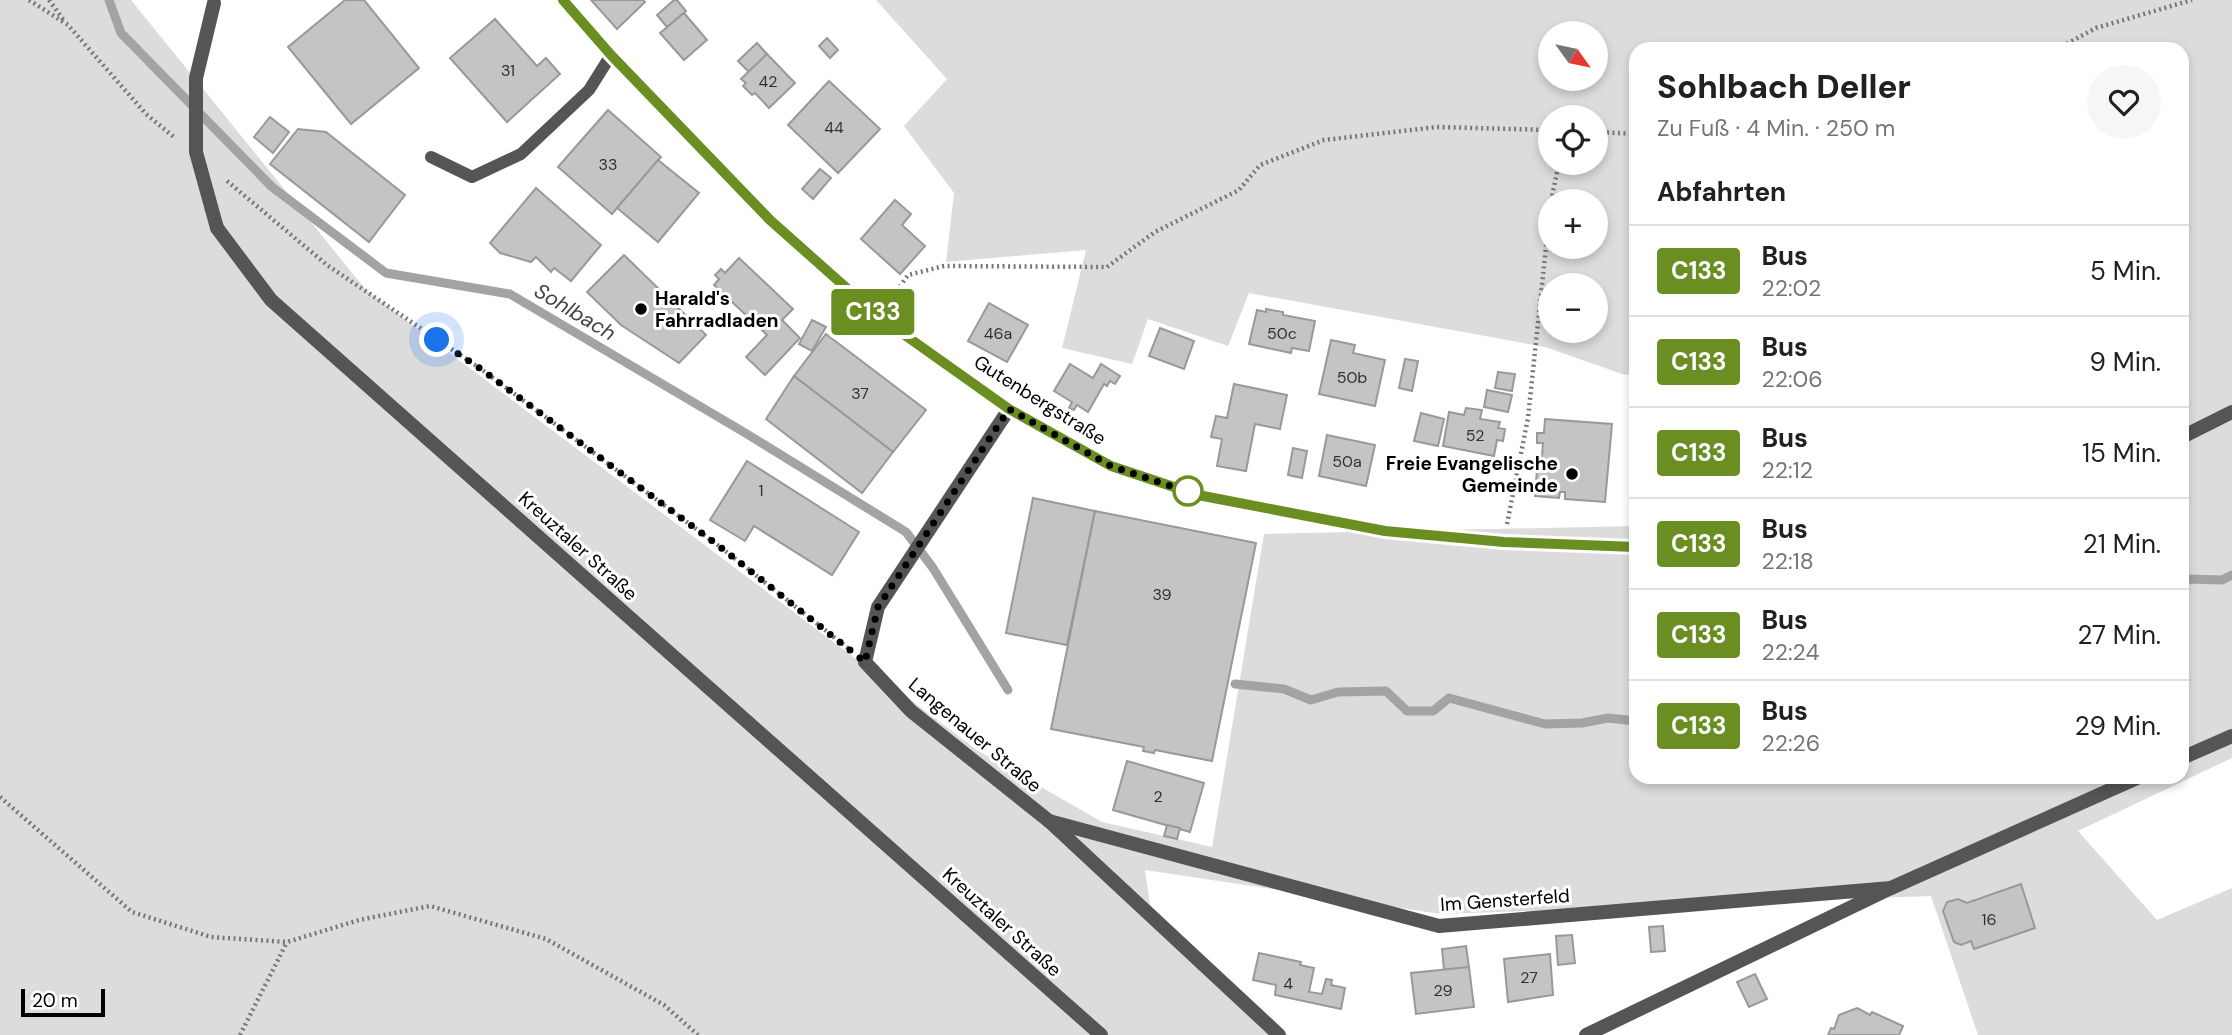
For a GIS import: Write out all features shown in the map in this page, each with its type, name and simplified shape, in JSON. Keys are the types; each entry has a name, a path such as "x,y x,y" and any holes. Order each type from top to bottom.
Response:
{"street":[{"name":"Gutenbergstraße","path":"562,0 611,55 770,220 878,316 1009,409 1111,466 1198,495 1385,531 1504,542 1629,547"},
{"name":"Kreuztaler Straße","path":"215,2 196,78 196,152 218,228 271,300 1101,1035"},
{"path":"865,662 878,607 1009,409"},
{"path":"2189,434 2232,412"},
{"name":"Langenauer Straße","path":"865,662 911,711 1049,821 1279,1035"},
{"path":"2189,755 2232,736"},
{"name":"Im Gensterfeld","path":"1586,1035 1891,888 2123,784"},
{"name":"Im Gensterfeld","path":"1049,821 1439,926 1891,888"}],"lane":[{"path":"431,157 472,177 521,154 589,90 611,55"}],"path":[{"path":"29,0 68,25"},
{"path":"49,0 146,114 178,140"},
{"path":"2070,42 2096,28 2192,0"},
{"path":"878,316 908,275 944,266 1107,267 1155,232 1239,190 1260,165 1324,140 1437,127 1538,130"},
{"path":"1608,133 1629,134"},
{"path":"221,176 327,265 481,369 719,546 865,662"},
{"path":"1504,542 1528,418 1545,259"},
{"path":"0,797 132,912 211,937 287,942 359,920 430,906 547,939 664,1005 698,1035"},
{"path":"240,1035 287,942"}],"shaded area":[{"path":"0,0 131,0 366,290 977,750 1102,822 1212,847 1264,534 1629,526 1629,784 2177,784 2078,831 2157,920 2232,888 2232,1035 1978,1035 1931,896 1441,914 1145,870 1150,905 1288,1035 0,1035"},
{"path":"876,0 2232,0 2232,758 2189,778 2189,42 1629,42 1629,375 1545,347 1249,293 1228,346 1148,319 1132,364 1062,348 1086,250 946,262 954,193 904,126 947,79"}],"building":[{"path":"345,0 364,0 419,68 351,124 288,47"},
{"path":"591,0 643,0 645,2 617,29"},
{"path":"674,0 686,11 667,27 657,15"},
{"path":"684,13 707,40 684,60 660,33"},
{"path":"495,19 537,66 546,58 560,74 507,122 450,58"},
{"path":"827,38 838,50 830,58 819,46"},
{"path":"757,43 767,54 749,72 738,61"},
{"path":"767,54 795,83 769,108 755,93 752,95 743,86 746,83 741,79"},
{"path":"829,81 880,129 838,173 788,125"},
{"path":"608,110 661,157 612,214 558,167"},
{"path":"270,117 289,132 273,153 254,137"},
{"path":"298,129 326,132 405,195 369,242 270,164"},
{"path":"658,160 699,193 658,242 617,208"},
{"path":"820,169 831,178 813,199 802,189"},
{"path":"536,188 601,245 571,281 554,268 551,272 536,257 531,262 500,253 490,243"},
{"path":"895,200 911,214 902,225 925,246 900,274 861,239"},
{"name":"Harald's Fahrradladen","path":"624,255 706,335 679,363 621,325 587,292"},
{"path":"739,258 793,309 782,320 800,338 765,375 746,357 767,335 714,285 719,279 715,275 721,269 725,273"},
{"path":"989,303 1028,325 1007,362 968,341"},
{"path":"1266,309 1315,321 1309,351 1292,348 1291,353 1249,344 1257,310 1266,312"},
{"path":"812,320 826,327 812,351 799,344"},
{"path":"1160,328 1194,341 1184,369 1149,356"},
{"path":"826,334 926,410 893,452 794,376"},
{"path":"1331,340 1355,345 1353,353 1385,360 1375,406 1319,394"},
{"path":"1405,359 1418,361 1412,391 1399,388"},
{"path":"1070,364 1093,378 1101,364 1120,376 1115,384 1110,381 1107,386 1104,384 1088,412 1077,405 1074,410 1069,408 1072,402 1054,391"},
{"path":"1498,372 1515,374 1512,391 1495,388"},
{"path":"794,376 893,452 862,493 766,419"},
{"path":"1234,384 1287,395 1280,429 1255,424 1246,471 1217,466 1222,439 1211,437 1216,416 1227,418"},
{"path":"1487,390 1512,395 1508,412 1484,407"},
{"path":"1466,408 1482,410 1480,419 1500,422 1498,428 1505,429 1503,441 1497,440 1494,456 1443,446 1449,412 1464,415"},
{"path":"1421,413 1444,419 1438,446 1414,441"},
{"name":"Freie Evangelische Gemeinde","path":"1545,419 1612,424 1605,502 1565,499 1565,492 1560,492 1559,498 1535,496 1538,456 1542,456 1543,443 1537,443 1537,433 1544,433"},
{"path":"1327,435 1375,445 1366,486 1319,476"},
{"path":"1293,448 1307,451 1302,478 1288,475"},
{"path":"747,461 859,532 832,575 754,526 745,541 710,520"},
{"path":"1033,498 1095,511 1067,645 1006,633"},
{"path":"1095,511 1256,543 1212,761 1155,750 1154,753 1143,751 1144,747 1051,729"},
{"path":"1127,761 1204,783 1190,832 1113,810"},
{"path":"1167,825 1180,828 1177,839 1164,836"},
{"path":"2021,884 2035,928 1974,949 1971,941 1961,945 1954,942 1943,911 1947,902 1958,899 1967,903"},
{"path":"1663,926 1665,951 1651,952 1649,927"},
{"path":"1572,935 1575,963 1558,965 1556,936"},
{"path":"1466,946 1469,967 1444,970 1442,949"},
{"path":"1259,953 1301,962 1300,965 1314,968 1309,992 1322,994 1326,979 1332,980 1331,985 1345,988 1341,1009 1275,995 1276,985 1253,980"},
{"path":"1550,954 1553,995 1508,1002 1504,959"},
{"path":"1469,967 1474,1007 1416,1014 1411,973"},
{"path":"1755,974 1767,999 1749,1007 1737,982"},
{"path":"1857,1008 1903,1026 1899,1035 1828,1035 1831,1028 1834,1029 1839,1015"}],"waterway":[{"name":"Sohlbach","path":"109,0 121,33 272,187 386,273 510,294 906,532 933,568 1008,690"},
{"name":"Sohlbach","path":"2189,579 2222,580 2232,575"},
{"name":"Sohlbach","path":"1235,684 1284,689 1311,700 1338,692 1386,691 1407,711 1433,711 1449,698 1545,724 1582,723 1608,718 1629,720"}],"bus line":[{"name":"C133","path":"563,0 611,55 770,220 878,316 1009,409 1111,466 1198,495 1385,531 1504,542 1629,547"}],"place":[{"name":"Harald's Fahrradladen","path":"641,309"},
{"name":"Freie Evangelische Gemeinde","path":"1572,474"}],"route":[{"path":"437,340 481,369 719,546 865,662 878,607 1009,409 1111,466 1198,495 1188,491"}]}
